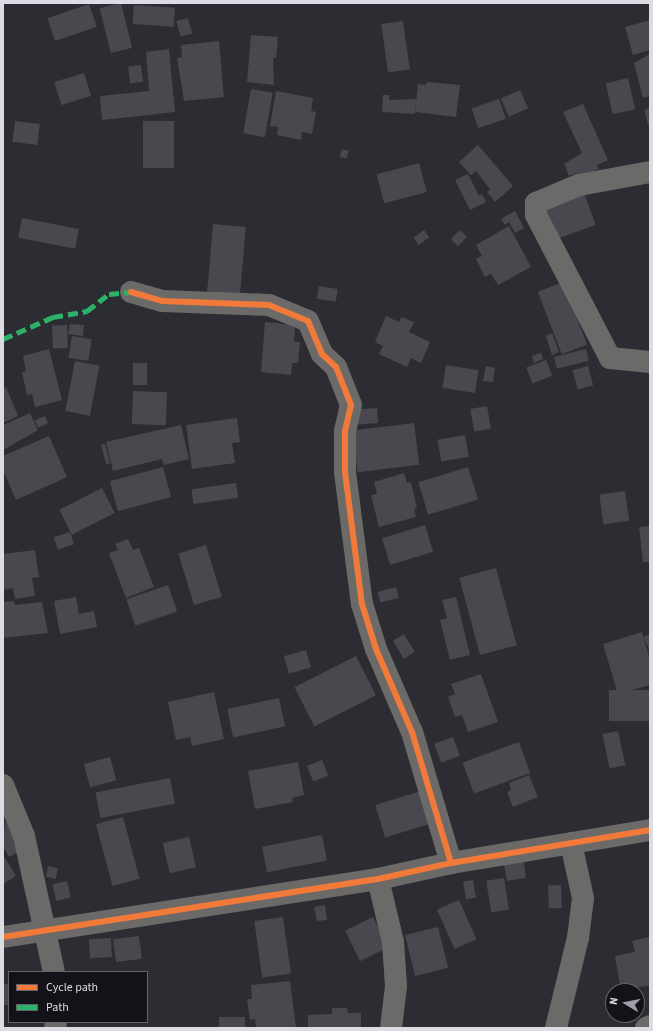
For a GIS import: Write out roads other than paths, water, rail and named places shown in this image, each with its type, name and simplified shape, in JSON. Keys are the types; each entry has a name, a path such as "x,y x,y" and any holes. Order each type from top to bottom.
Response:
{"street":[{"path":"650,172 580,185 536,203 536,215 610,358 650,362"},
{"path":"130,292 162,301 269,305 308,321 322,354 336,367 351,405 345,432 345,472 362,604 376,649 412,732 451,863"},
{"path":"3,785 24,836 43,930 54,971"},
{"path":"3,937 378,879 451,863 650,830"},
{"path":"556,1028 578,938 583,898 571,843"},
{"path":"378,879 393,942 396,986 391,1028"},
{"path":"646,1028 650,1026"}]}
